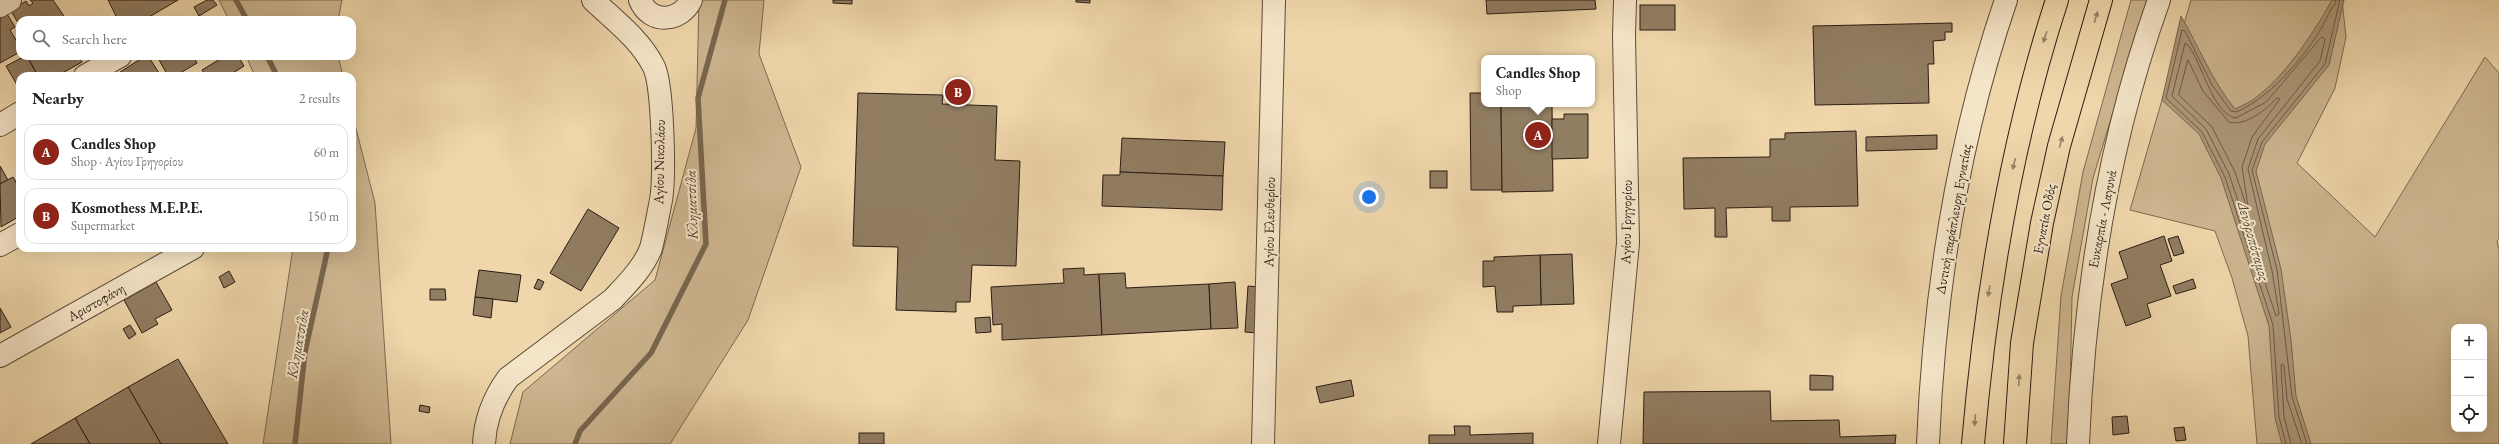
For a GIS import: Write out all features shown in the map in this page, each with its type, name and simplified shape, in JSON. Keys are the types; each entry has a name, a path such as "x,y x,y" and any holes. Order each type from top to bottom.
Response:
{"highway":[{"path":"1973,444 1988,296 2003,213 2040,50 2056,0"},
{"name":"Εγνατία Οδός","path":"2015,444 2022,343 2042,223 2059,146 2101,0"},
{"path":"2017,419 2020,444"}],"street":[{"path":"0,6 10,0"},
{"name":"Αγίου Νικολάου","path":"484,444 487,418 496,396 508,378 613,299 635,274 650,249 661,199 660,87 654,68 628,31 593,0"},
{"path":"628,31 643,5 661,18 671,18 687,9 691,0"},
{"name":"Αγίου Ελευθερίου","path":"1263,444 1274,0"},
{"name":"Αγίου Γρηγορίου","path":"1609,444 1628,243 1624,36 1626,0"},
{"name":"Δυτική παράπλευρη Εγνατίας","path":"1928,444 1931,378 1938,305 1954,202 1989,49 2006,0"},
{"name":"Ευκαρπία - Λαγυνά","path":"2078,444 2083,354 2098,234 2128,102 2159,0"},
{"path":"92,72 113,60"},
{"path":"0,125 16,115"},
{"path":"0,245 16,236"},
{"name":"Αριστοφάνη","path":"0,356 186,252"}],"shaded area":[{"path":"219,0 342,0 339,16 227,16"},
{"path":"699,0 764,0 759,54 801,167 748,320 670,444 510,444 523,392 655,280 696,128"},
{"path":"2131,0 2147,0 2093,178 2072,297 2069,444 2051,444 2061,296 2083,172"},
{"path":"2191,0 2342,0 2346,37 2335,88 2297,163 2375,237 2485,57 2499,73 2499,239 2497,241 2499,250 2499,444 2257,444 2248,336 2232,278 2215,231 2130,210"},
{"path":"248,60 339,60 342,72 253,72"},
{"path":"356,129 375,203 391,444 263,444 292,252 356,252"}],"water":[{"name":"Δενδροπόταμος","path":"2332,0 2344,0 2329,65 2265,144 2256,171 2281,269 2291,340 2296,396 2311,444 2282,444 2275,418 2269,326 2221,178 2199,134 2162,100 2181,16 2219,87 2235,109 2257,97 2280,75 2300,51"}],"building":[{"path":"30,0 53,0 64,16 16,16 16,19 11,11 26,1 29,6 33,3"},
{"path":"108,0 178,0 151,16 116,16"},
{"path":"207,0 213,0 217,5 199,16 194,7"},
{"path":"833,0 852,0 852,4 833,3"},
{"path":"1076,0 1090,0 1090,3 1076,2"},
{"path":"1486,0 1595,0 1596,9 1487,14"},
{"path":"1640,5 1675,5 1675,30 1640,30"},
{"path":"7,14 15,27 10,30 16,40 16,54 0,63 0,18"},
{"path":"1952,23 1952,32 1945,32 1945,40 1933,41 1934,64 1928,64 1929,103 1815,105 1813,26"},
{"path":"17,60 29,60 36,72 16,72 16,83 6,66"},
{"path":"29,60 81,60 82,62 64,72 36,72"},
{"path":"139,60 151,60 158,72 120,72"},
{"path":"159,60 195,60 197,63 182,72 166,72"},
{"path":"218,60 240,60 244,66 234,72 203,72 202,70"},
{"path":"858,93 943,95 942,104 997,106 995,160 1020,161 1016,266 972,265 970,302 956,302 956,312 896,310 898,247 853,246"},
{"path":"1470,93 1481,93 1481,107 1501,107 1502,190 1471,190"},
{"path":"1501,107 1552,107 1553,191 1502,192"},
{"path":"1564,114 1588,114 1588,158 1552,159 1552,119 1564,119"},
{"path":"1856,131 1858,206 1790,207 1790,221 1772,221 1772,207 1726,208 1727,237 1715,237 1715,208 1684,209 1683,158 1770,157 1770,139 1785,139 1785,133"},
{"path":"1937,135 1937,149 1866,151 1866,137"},
{"path":"1122,138 1225,142 1223,176 1120,172"},
{"path":"0,166 8,180 0,184"},
{"path":"1430,171 1447,171 1447,188 1430,188"},
{"path":"1120,172 1223,176 1222,210 1102,206 1103,175 1120,175"},
{"path":"13,177 16,182 16,218 1,227 0,184"},
{"path":"588,209 619,228 581,291 550,273"},
{"path":"2164,236 2172,261 2160,265 2171,296 2147,304 2151,317 2126,326 2111,284 2128,278 2119,252"},
{"path":"2178,236 2184,253 2174,256 2168,239"},
{"path":"1572,254 1574,304 1541,305 1540,255"},
{"path":"1540,255 1541,305 1513,306 1513,312 1497,312 1495,286 1483,287 1483,261 1494,261 1494,257"},
{"path":"1084,268 1084,275 1099,274 1102,335 1002,340 1002,324 993,325 991,287 1064,283 1063,269"},
{"path":"479,270 521,275 517,302 475,297"},
{"path":"229,271 235,282 224,288 219,277"},
{"path":"1125,273 1126,288 1209,284 1211,329 1102,335 1099,274"},
{"path":"538,279 544,282 540,290 534,288"},
{"path":"2193,279 2196,288 2176,294 2173,286"},
{"path":"156,282 172,310 155,319 158,324 142,333 124,300"},
{"path":"1235,282 1238,328 1211,329 1209,284"},
{"path":"1248,286 1260,287 1257,333 1245,332"},
{"path":"430,289 445,289 446,300 430,300"},
{"path":"475,297 493,299 491,318 473,315"},
{"path":"0,308 11,327 0,333"},
{"path":"990,317 991,332 976,333 975,318"},
{"path":"130,325 136,334 129,339 123,329"},
{"path":"178,359 228,444 161,444 128,387"},
{"path":"1810,375 1833,376 1833,390 1810,390"},
{"path":"1351,380 1354,396 1320,403 1316,387"},
{"path":"128,387 161,444 90,444 75,418"},
{"path":"1770,391 1771,421 1839,420 1840,437 1896,435 1895,444 1643,444 1644,392"},
{"path":"420,405 430,407 429,413 419,411"},
{"path":"2127,416 2129,433 2113,435 2112,417"},
{"path":"75,418 90,444 31,444"},
{"path":"1454,426 1470,426 1470,435 1533,433 1533,444 1429,444 1429,435 1455,435"},
{"path":"2184,427 2186,440 2176,441 2174,428"},
{"path":"859,433 884,433 884,444 859,444"}],"waterway":[{"name":"Κληματσίδα","path":"236,0 245,16"},
{"name":"Κληματσίδα","path":"575,444 580,431 651,353 706,244 698,98 725,0"},
{"name":"Κληματσίδα","path":"269,60 275,72"},
{"name":"Κληματσίδα","path":"295,444 305,352 327,252"}],"place":[{"name":"Kosmothess M.E.P.E.","path":"958,92"},
{"name":"Candles Shop","path":"1538,135"}]}
